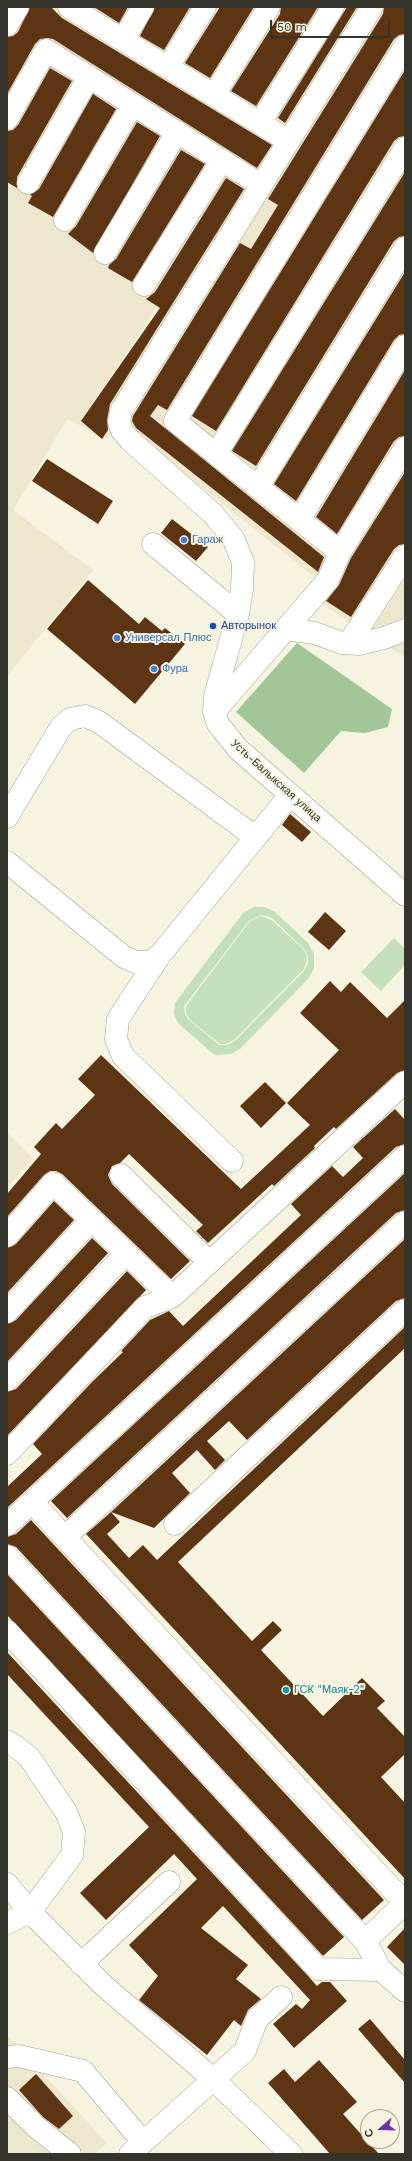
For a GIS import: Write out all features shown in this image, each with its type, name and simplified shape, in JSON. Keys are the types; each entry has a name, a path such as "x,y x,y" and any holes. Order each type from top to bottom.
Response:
{"street":[{"path":"7,26 18,7"},
{"path":"123,40 143,7"},
{"path":"168,67 205,7"},
{"path":"214,95 269,7"},
{"path":"260,123 332,7"},
{"path":"214,712 215,696 238,614 242,589 243,562 233,538 213,514 131,441 122,431 119,422 120,411 372,7"},
{"path":"75,9 123,40 289,140"},
{"path":"340,552 175,420 405,46"},
{"path":"7,119 46,50 261,185"},
{"path":"28,182 89,77"},
{"path":"65,220 133,104"},
{"path":"105,253 177,132"},
{"path":"216,454 405,148"},
{"path":"144,285 222,160"},
{"path":"258,487 405,248"},
{"path":"299,520 405,346"},
{"path":"214,712 328,580 340,552 405,448"},
{"path":"154,544 238,614"},
{"path":"349,643 405,556"},
{"path":"285,629 315,633 342,643 359,644 384,638 405,630"},
{"name":"Усть-Балыкская улица","path":"214,712 218,724 238,749 400,894"},
{"path":"7,818 61,727 70,719 85,716 99,722 255,837"},
{"path":"232,1161 123,1056 116,1039 118,1019 160,956 290,795"},
{"path":"7,862 124,957 136,962 148,962 160,956"},
{"path":"7,1454 145,1307 172,1297 405,1082"},
{"path":"7,1525 405,1156"},
{"path":"121,1175 209,1262"},
{"path":"7,1236 53,1183 172,1297"},
{"path":"7,1312 91,1220"},
{"path":"65,1537 405,1222"},
{"path":"7,1380 126,1253"},
{"path":"175,1524 405,1310"},
{"path":"32,1502 405,1903 365,1941"},
{"path":"7,1556 365,1941 381,1970 405,1991"},
{"path":"7,1631 318,1969 381,1970"},
{"path":"7,1742 15,1746 29,1757 66,1812 74,1832 72,1855 30,1912 7,1923"},
{"path":"81,1964 169,1882"},
{"path":"7,1884 30,1912 104,1986 213,2079 291,2154"},
{"path":"7,2057 19,2056 84,2070 136,2148 245,2051 257,2019 281,1997"},
{"path":"7,2098 35,2126 70,2154"}],"shaded area":[{"path":"7,7 405,7 405,657 322,604 318,580 123,425 103,440 78,424 67,419 13,510 93,570 7,676","holes":["156,309 159,311 87,412"]},
{"path":"7,1132 33,1158 7,1188"},
{"path":"7,2035 107,2143 94,2154 7,2154"}],"green space":[{"path":"297,643 392,709 388,727 365,733 341,731 304,773 236,712"},
{"path":"254,907 264,907 274,911 308,943 314,954 314,968 308,979 240,1049 231,1054 217,1055 212,1053 178,1023 174,1014 175,1003 243,913","holes":["261,915 271,917 305,950 308,956 308,963 304,971 235,1041 227,1045 219,1045 189,1020 185,1014 184,1006 249,921"]},
{"path":"261,916 273,921 304,950 307,956 306,963 303,970 234,1040 226,1044 220,1044 190,1020 186,1013 186,1006 250,921"},
{"path":"394,938 405,949 405,965 381,991 361,972"}],"building":[{"path":"30,7 51,7 62,18 272,145 257,168 53,39 40,39 35,44 7,94 7,37 13,36 18,32"},
{"path":"94,7 128,7 119,23"},
{"path":"155,7 190,7 164,50 140,36"},
{"path":"220,7 254,7 210,78 185,63"},
{"path":"281,7 318,7 256,106 231,91 280,14"},
{"path":"347,7 357,7 285,123 278,118"},
{"path":"384,7 405,7 405,34 399,35 394,39 167,410 158,405 150,416 324,557 318,572 136,428 132,421 133,416 240,243 251,249 278,205 268,199 383,14"},
{"path":"50,68 72,81 17,177 17,188 7,182 7,131 13,130 18,125"},
{"path":"405,70 405,136 399,137 394,141 216,431 192,416"},
{"path":"93,94 116,109 53,217 28,203 32,196 30,195 39,189"},
{"path":"137,122 160,136 93,253 68,234 76,226"},
{"path":"181,150 205,164 132,282 108,268 109,265 116,259"},
{"path":"405,172 405,236 399,237 394,241 256,466 232,451"},
{"path":"226,178 244,189 110,404 107,420 108,430 102,439 81,421 160,308 146,299 155,292"},
{"path":"405,272 405,334 399,335 394,340 296,501 274,484"},
{"path":"405,370 405,436 399,437 394,441 337,534 316,517"},
{"path":"47,459 113,501 98,524 32,481"},
{"path":"405,472 405,544 399,545 394,549 351,617 326,601 339,585 351,558"},
{"name":"Гараж","path":"172,519 208,547 196,561 161,533"},
{"name":"Универсал Плюс","path":"88,580 139,624 145,617 162,631 165,628 185,644 135,704 47,629"},
{"path":"290,814 311,832 302,842 282,825"},
{"path":"325,912 346,931 329,950 308,932"},
{"path":"330,981 341,992 350,982 387,1018 405,1000 405,1070 397,1073 336,1129 334,1127 314,1146 315,1148 274,1186 272,1184 208,1243 196,1231 203,1225 129,1154 120,1163 112,1166 108,1175 112,1184 190,1261 171,1279 62,1174 56,1171 50,1171 44,1175 7,1217 7,1194 41,1154 34,1147 56,1123 62,1129 95,1095 78,1079 101,1055 241,1189 310,1125 287,1103 339,1050 300,1013"},
{"path":"265,1082 286,1103 261,1128 240,1106"},
{"path":"395,1109 405,1120 405,1144 396,1147 7,1508 7,1487 42,1454 33,1444 123,1352 121,1351 150,1320 169,1311 183,1326 301,1215 291,1204 332,1166 343,1177 363,1158 353,1147"},
{"path":"405,1173 405,1210 396,1213 67,1518 51,1501"},
{"path":"54,1201 74,1220 7,1293 7,1248 16,1244"},
{"path":"92,1238 108,1253 7,1362 7,1324 16,1320"},
{"path":"405,1239 405,1298 396,1301 247,1440 229,1421 207,1441 225,1460 215,1470 197,1450 172,1473 190,1493 154,1528 111,1512"},
{"path":"127,1271 146,1290 7,1436 7,1392 16,1389"},
{"path":"405,1327 405,1348 178,1562 252,1641 273,1621 282,1630 261,1650 323,1716 362,1678 385,1701 377,1708 405,1737 405,1754 381,1777 405,1803 405,1879 86,1534 111,1512 120,1522 107,1534 129,1558 143,1545 157,1560"},
{"path":"31,1520 384,1900 362,1920 16,1547 7,1544 7,1537 16,1534"},
{"path":"7,1574 344,1937 323,1956 7,1615"},
{"path":"7,1652 317,1986 322,1982 330,1982 347,2001 294,2048 273,2024 296,2004 302,2009 310,2000 223,1906 201,1928 248,1965 236,1979 261,1999 248,2010 241,2026 234,2020 207,2055 139,2000 158,1976 129,1945 197,1879 174,1854 106,1920 80,1893 149,1827 7,1674"},
{"path":"405,1928 405,1965 387,1947"},
{"path":"370,2019 405,2060 405,2083 358,2029"},
{"path":"319,2060 357,2102 343,2114 360,2133 360,2149 374,2149 379,2154 330,2154 268,2083 284,2069 295,2082"},
{"path":"36,2074 73,2116 59,2129 43,2117 19,2090"}],"place":[{"name":"Гараж","path":"184,540"},
{"name":"Авторынок","path":"213,626"},
{"name":"Универсал Плюс","path":"117,638"},
{"name":"Фура","path":"154,669"},
{"name":"ГСК \"Маяк-2\"","path":"286,1690"}]}
